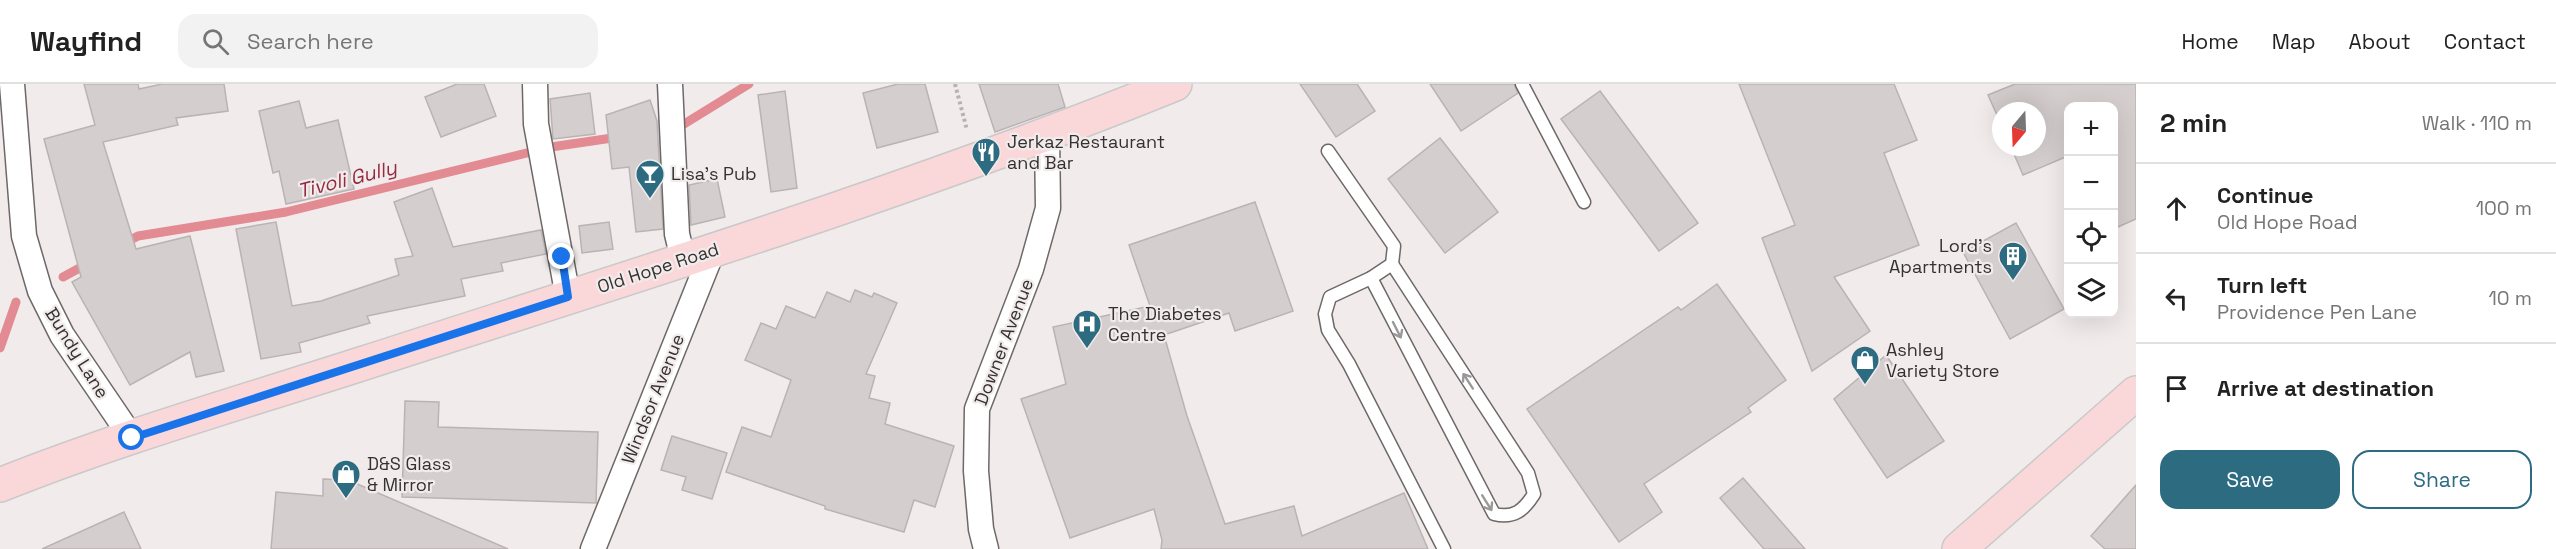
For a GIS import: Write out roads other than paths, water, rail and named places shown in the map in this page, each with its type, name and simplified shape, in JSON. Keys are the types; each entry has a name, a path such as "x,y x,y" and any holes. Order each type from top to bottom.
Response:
{"main road":[{"name":"Old Hope Road","path":"0,485 132,438 713,250 975,161 1047,136 1175,84"},
{"path":"1959,549 2136,393"}],"street":[{"name":"Bundy Lane","path":"12,84 24,236 40,291 62,335 132,438"},
{"path":"534,84 536,124 568,297"},
{"path":"670,84 677,234 682,259"},
{"name":"Downer Avenue","path":"986,549 981,529 976,471 977,409 1031,269 1048,208 1047,136"},
{"name":"Windsor Avenue","path":"593,549 713,250"}],"lane":[{"path":"1522,84 1584,202"},
{"path":"1328,151 1394,246 1392,264 1528,473 1534,494 1524,509 1507,517 1494,514 1371,278"},
{"path":"1392,264 1371,278 1330,297 1325,314 1328,330 1349,364 1444,549"}],"waterway":[{"name":"Tivoli Gully","path":"676,129 749,84"},
{"name":"Tivoli Gully","path":"123,244 138,236 286,212 551,147 619,137"},
{"name":"Tivoli Gully","path":"63,277 87,264"},
{"name":"Tivoli Gully","path":"0,348 16,302"}],"place":[{"name":"Jerkaz Restaurant and Bar","path":"986,178"},
{"name":"Lisa's Pub","path":"650,200"},
{"name":"Lord's Apartments","path":"2013,282"},
{"name":"The Diabetes Centre","path":"1087,350"},
{"name":"Ashley Variety Store","path":"1865,386"},
{"name":"D&S Glass & Mirror","path":"346,500"}]}
